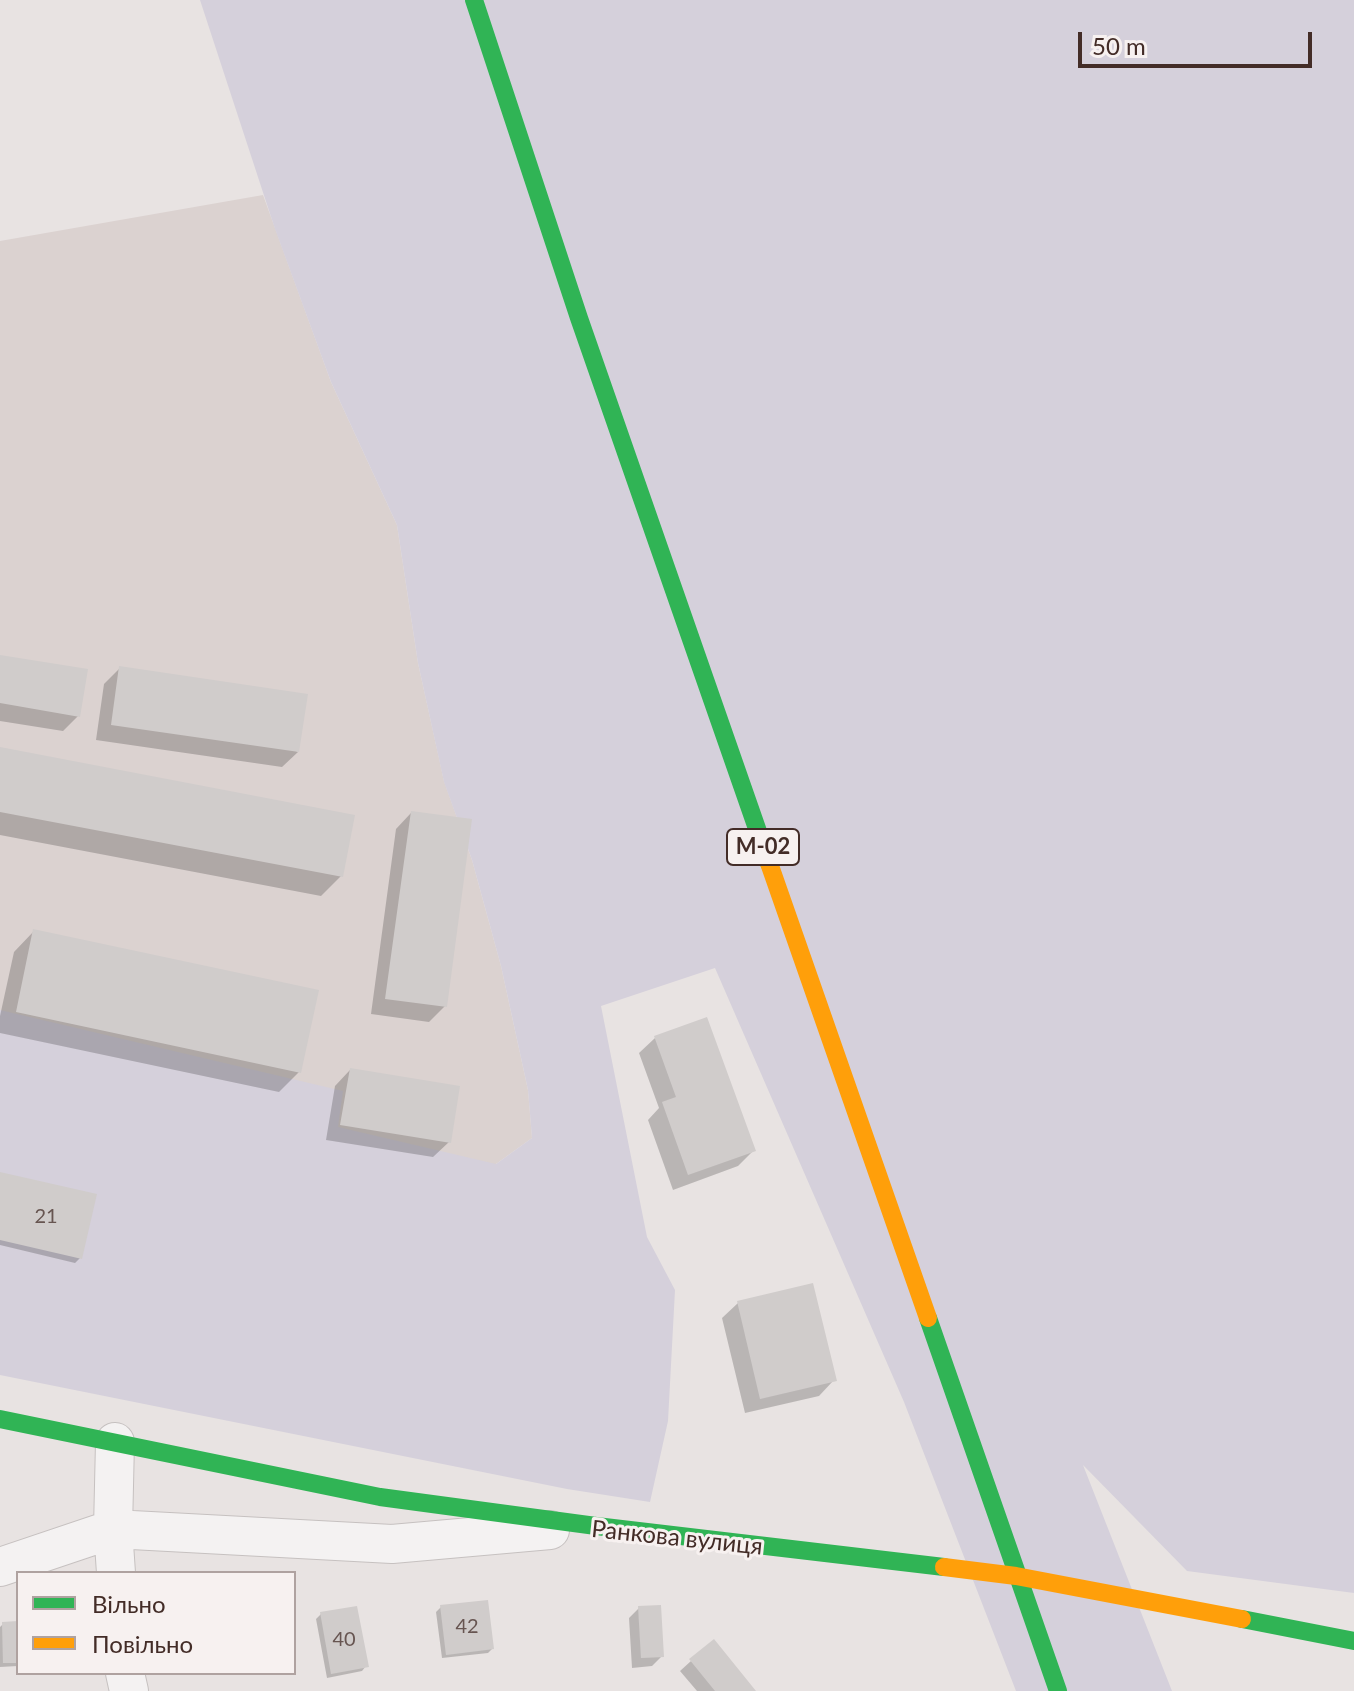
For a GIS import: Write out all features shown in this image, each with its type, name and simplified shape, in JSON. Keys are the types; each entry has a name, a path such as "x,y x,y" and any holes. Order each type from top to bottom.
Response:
{"main road":[{"name":"М-02","path":"474,0 579,318 1058,1691"},
{"path":"0,1419 380,1497 596,1526"},
{"name":"Ранкова вулиця","path":"596,1526 1016,1576 1354,1641"}],"street":[{"path":"115,1442 113,1529 116,1571"},
{"name":"Ранкова вулиця","path":"0,1567 113,1529 392,1544 596,1526"}],"shaded area":[{"path":"200,0 1354,0 1354,1593 1187,1571 1083,1465 1172,1691 1016,1691 904,1402 715,968 601,1006 647,1237 675,1290 668,1421 650,1502 567,1489 0,1375 0,1010 343,1091 338,1127 496,1164 532,1138 528,1090 501,966 472,860 444,782 418,663 397,525 331,382 275,229"},
{"path":"263,195 331,382 397,525 418,663 444,781 472,860 501,966 528,1090 532,1138 496,1164 0,1375 0,241"}],"building":[{"path":"0,655 88,669 80,717 0,703"},
{"path":"119,666 308,694 299,752 111,725"},
{"path":"0,747 355,815 343,877 0,812"},
{"path":"411,811 472,819 447,1007 385,999"},
{"path":"33,929 319,990 301,1073 16,1012"},
{"path":"707,1017 756,1151 688,1175 662,1102 676,1097 654,1036"},
{"path":"350,1068 460,1086 451,1143 340,1125"},
{"path":"0,1172 97,1194 82,1259 0,1240"},
{"path":"813,1283 837,1381 760,1399 737,1301"},
{"path":"488,1600 494,1649 446,1655 440,1605"},
{"path":"661,1605 664,1657 641,1658 638,1606"},
{"path":"357,1606 369,1667 331,1674 320,1612"},
{"path":"16,1621 16,1663 3,1663 2,1622"},
{"path":"714,1639 756,1691 715,1691 689,1659"}],"traffic: fast":[{"path":"474,0 579,318 769,863"},
{"path":"928,1318 1058,1691"},
{"path":"0,1419 380,1497 944,1567"},
{"path":"1242,1619 1354,1641"}],"traffic: slow":[{"path":"769,863 928,1318"},
{"path":"944,1567 1016,1576 1242,1619"}]}
